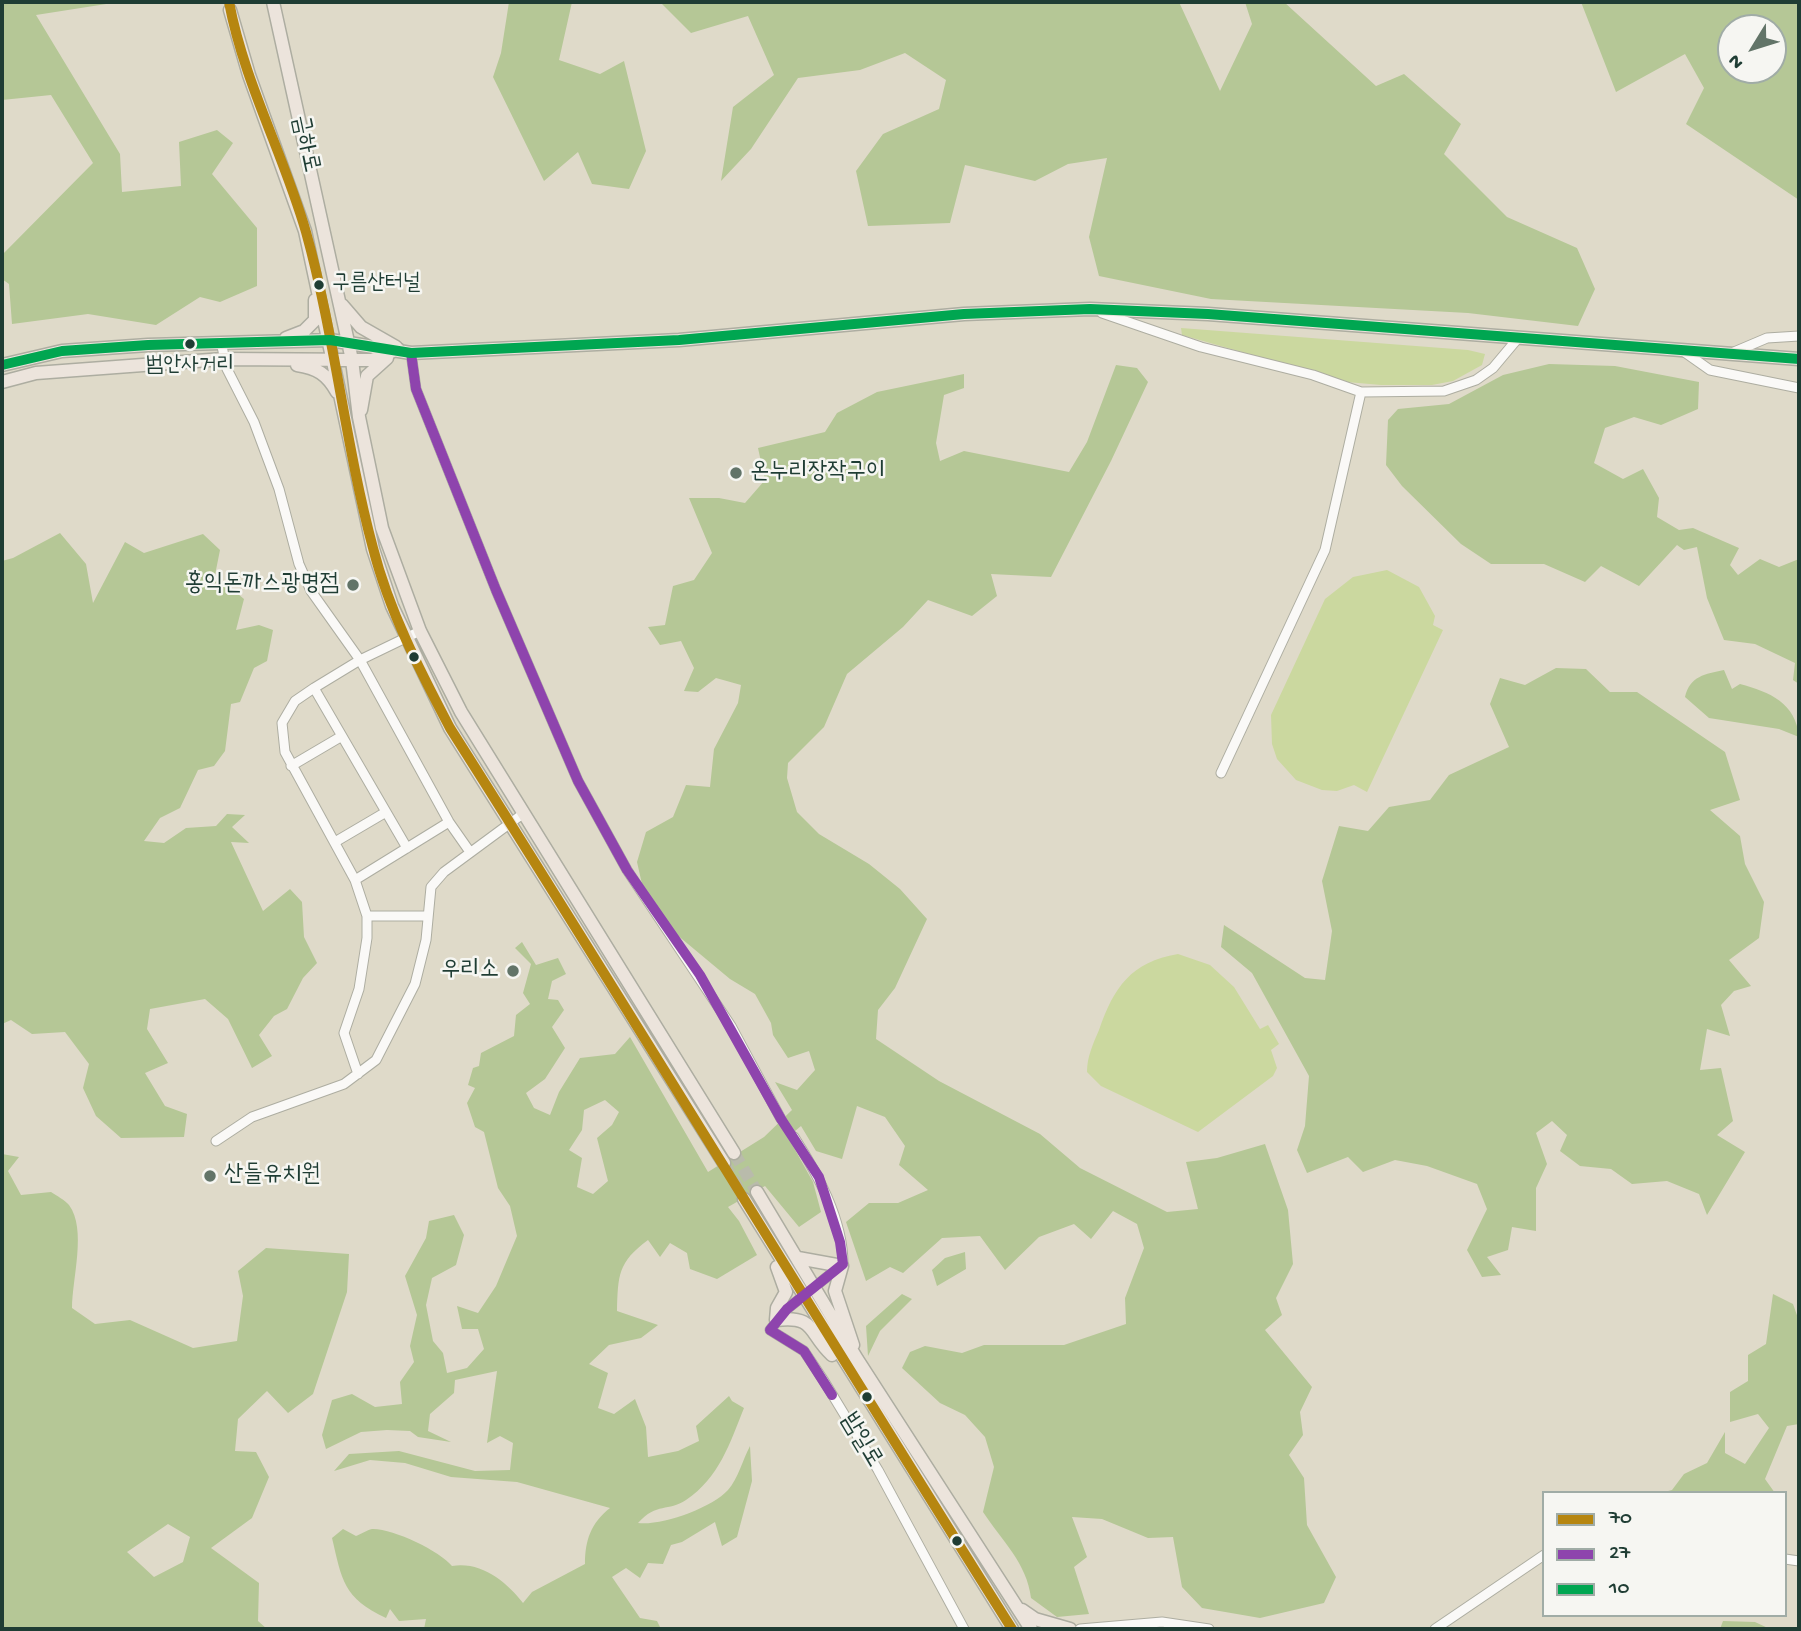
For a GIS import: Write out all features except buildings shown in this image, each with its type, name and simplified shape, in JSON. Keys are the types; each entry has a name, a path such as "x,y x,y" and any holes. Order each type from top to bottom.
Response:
{"main road":[{"name":"금하로","path":"273,2 352,360 359,417 386,540 420,631 461,712 734,1153"},
{"name":"금하로","path":"230,9 249,75 305,231 319,286 373,549 406,638 450,727 724,1163"},
{"path":"280,341 304,331 315,320 315,298 319,286"},
{"path":"338,300 357,323 405,351"},
{"path":"2,365 62,351 221,342 330,340 405,351 679,340 964,314 1090,309 1208,314 1799,359"},
{"path":"2,382 36,373 223,359 372,360 405,351"},
{"path":"359,417 367,376 405,351"},
{"path":"272,360 321,371 340,398"},
{"path":"757,1192 857,1359 1031,1629"},
{"path":"744,1199 1013,1629"},
{"path":"765,1234 786,1287 776,1320 795,1318 807,1322 826,1349 848,1369"},
{"path":"798,1258 842,1266 835,1291 857,1359"},
{"path":"1018,1607 1040,1621 1070,1629"}],"street":[{"path":"1090,309 1201,347 1313,375 1361,392 1444,391 1476,380 1493,368 1519,337"},
{"path":"1730,355 1767,338 1799,335"},
{"path":"221,342 223,359 254,422 279,489 299,564 311,591 360,660 449,822 470,852"},
{"path":"405,351 416,389 496,590 578,782 627,870 731,1026 781,1119"},
{"path":"1682,351 1710,370 1799,388"},
{"path":"1221,773 1325,550 1361,392"},
{"path":"358,1074 344,1032 359,989 367,938 367,916 355,880 291,766 285,752 282,723 295,701 314,688 360,660 420,631"},
{"path":"314,688 407,848"},
{"path":"291,766 342,736"},
{"path":"335,842 386,812"},
{"path":"216,1141 252,1116 344,1084 376,1060 415,984 426,940 431,887 444,872 524,813"},
{"path":"355,880 449,822"},
{"path":"367,916 428,916"},
{"path":"776,1320 842,1266 840,1242 819,1177 794,1137"},
{"name":"밤일로","path":"776,1320 770,1330 804,1351 824,1381 878,1470 964,1629"},
{"path":"1435,1629 1542,1556"},
{"path":"1080,1629 1162,1622 1209,1629"}],"green space":[{"path":"2,2 119,2 36,15 120,154 122,192 181,186 179,142 217,130 233,143 212,174 257,228 257,286 220,302 200,297 156,325 88,314 12,324 9,284 2,279 2,255 93,163 51,95 2,100"},
{"path":"509,2 572,2 559,60 600,74 624,61 646,151 629,189 592,184 578,152 544,181 493,77 501,53"},
{"path":"660,2 1179,2 1220,91 1252,24 1245,2 1284,2 1376,86 1404,74 1461,124 1444,154 1507,217 1577,248 1595,289 1578,326 1468,313 1211,299 1099,276 1089,237 1107,158 1068,164 1035,181 965,165 950,223 868,226 856,171 883,134 939,109 946,80 905,53 860,70 798,78 751,149 721,181 733,107 774,75 748,16 691,33"},
{"path":"1581,2 1799,2 1799,200 1686,124 1704,88 1685,54 1616,92"},
{"path":"1181,328 1468,350 1485,354 1482,365 1453,381 1432,385 1381,385 1347,382 1182,335"},
{"path":"1549,364 1615,366 1699,382 1698,409 1661,425 1634,417 1605,428 1594,463 1623,479 1643,469 1659,498 1657,517 1679,530 1693,528 1739,548 1730,565 1738,575 1760,559 1779,567 1799,559 1799,684 1793,680 1795,663 1755,644 1724,640 1707,598 1697,547 1684,550 1677,545 1639,586 1601,566 1585,582 1544,564 1491,564 1461,544 1402,486 1386,465 1388,420 1398,409 1449,404 1503,375"},
{"path":"1116,365 1137,368 1148,382 1051,577 991,574 997,596 972,616 928,600 903,627 847,674 824,727 788,763 787,778 797,812 819,834 869,864 900,889 927,919 895,988 878,1010 876,1039 939,1081 1040,1134 1080,1168 1167,1212 1198,1209 1186,1162 1217,1158 1265,1144 1288,1210 1293,1264 1276,1298 1282,1315 1265,1330 1312,1387 1300,1412 1303,1435 1289,1455 1304,1478 1307,1525 1336,1577 1324,1603 1260,1618 1202,1608 1182,1587 1173,1537 1148,1538 1102,1519 1072,1517 1087,1557 1074,1567 1089,1614 1057,1617 1031,1598 1029,1585 1019,1563 983,1512 994,1467 985,1437 965,1415 940,1403 902,1368 910,1352 925,1346 962,1353 984,1345 1064,1345 1126,1324 1125,1298 1144,1248 1137,1224 1113,1211 1091,1239 1074,1224 1039,1237 1005,1270 980,1236 942,1238 903,1273 890,1267 866,1281 846,1222 869,1203 898,1203 928,1190 899,1165 905,1146 885,1117 857,1106 842,1159 816,1151 801,1126 788,1137 813,1182 821,1212 799,1227 765,1186 728,1207 739,1221 757,1255 717,1279 690,1269 687,1253 670,1243 660,1257 648,1240 631,1255 622,1270 617,1311 658,1325 641,1338 609,1345 589,1364 608,1373 598,1408 614,1414 635,1399 646,1427 648,1457 678,1451 699,1441 696,1426 729,1396 744,1408 722,1459 707,1481 680,1504 651,1512 638,1523 672,1519 699,1509 720,1497 735,1480 750,1446 752,1481 737,1537 722,1546 715,1522 682,1542 671,1545 663,1564 648,1563 640,1578 626,1568 612,1577 640,1618 657,1621 661,1629 424,1629 426,1619 399,1621 390,1609 386,1618 372,1611 353,1595 342,1576 332,1538 343,1529 356,1536 372,1529 403,1536 427,1547 452,1566 473,1567 492,1575 523,1603 532,1592 585,1564 590,1533 610,1508 517,1482 451,1477 405,1463 370,1460 334,1471 349,1454 399,1451 475,1471 510,1470 513,1443 500,1436 487,1443 497,1371 455,1380 454,1393 430,1414 428,1431 451,1442 418,1437 410,1431 387,1430 361,1432 326,1449 322,1435 332,1400 352,1394 375,1407 402,1404 400,1382 414,1362 410,1346 417,1315 405,1276 426,1238 429,1221 454,1215 464,1235 456,1265 432,1278 426,1305 433,1341 443,1353 447,1373 467,1368 484,1349 478,1329 462,1329 457,1306 478,1313 496,1286 517,1236 510,1206 498,1188 484,1132 475,1127 467,1103 475,1088 468,1085 473,1068 479,1066 481,1053 514,1036 516,1015 530,1004 523,993 531,964 515,948 522,942 536,965 558,958 566,974 552,981 548,999 558,1000 564,1010 552,1027 565,1048 545,1079 526,1093 534,1108 550,1115 559,1092 580,1058 615,1054 630,1037 708,1172 764,1137 792,1110 775,1082 797,1090 815,1070 809,1051 788,1058 773,1035 771,1023 755,994 730,979 676,934 642,884 637,862 646,832 673,817 686,785 710,787 714,749 738,703 741,685 716,678 698,692 684,691 694,668 681,641 660,645 648,627 665,625 673,586 694,580 712,553 689,498 719,498 745,503 765,480 758,448 825,432 837,413 877,392 964,374 964,388 944,395 936,443 940,461 964,451 1069,472 1087,442","holes":["605,1100 619,1112 612,1125 597,1138 608,1181 593,1194 577,1187 582,1158 569,1150 582,1130 584,1110"]},
{"path":"60,533 86,564 93,603 125,542 144,553 203,534 220,550 215,575 244,599 236,630 259,625 273,630 267,661 254,668 240,702 231,704 225,751 214,766 198,770 180,808 160,818 144,841 164,843 186,828 216,826 227,814 245,815 232,827 249,843 231,842 263,911 290,889 302,902 304,937 317,963 303,978 287,1009 274,1016 259,1035 272,1056 252,1068 228,1019 205,999 150,1009 147,1029 168,1063 145,1073 165,1106 187,1114 184,1137 121,1138 96,1116 83,1088 89,1064 65,1032 32,1034 11,1020 2,1024 2,561"},
{"path":"1387,570 1419,587 1435,616 1433,625 1443,630 1367,792 1354,785 1337,791 1322,790 1296,780 1277,759 1272,744 1271,715 1325,599 1353,577"},
{"path":"1556,668 1586,669 1610,692 1637,692 1725,752 1740,800 1710,810 1740,836 1745,864 1764,902 1759,938 1729,960 1751,986 1734,991 1721,1005 1730,1036 1707,1029 1700,1070 1721,1068 1733,1121 1717,1135 1745,1152 1707,1215 1699,1194 1667,1181 1632,1184 1611,1169 1580,1166 1560,1151 1567,1135 1552,1121 1536,1133 1547,1164 1536,1188 1536,1231 1512,1227 1508,1250 1487,1257 1501,1275 1482,1277 1467,1250 1487,1209 1477,1184 1427,1166 1395,1160 1363,1172 1348,1157 1307,1173 1297,1150 1305,1126 1309,1076 1252,973 1221,947 1224,925 1305,978 1325,980 1332,931 1322,881 1339,826 1368,831 1389,807 1430,800 1449,775 1509,747 1490,704 1500,678 1525,685"},
{"path":"1724,670 1732,689 1740,684 1771,695 1787,707 1797,725 1799,737 1779,729 1709,718 1685,697 1695,680"},
{"path":"1178,954 1210,965 1234,987 1260,1029 1268,1025 1279,1044 1271,1050 1277,1068 1273,1076 1198,1132 1101,1086 1087,1072 1093,1045 1118,989 1136,970 1148,963"},
{"path":"2,1154 19,1157 8,1171 21,1195 51,1192 69,1205 74,1215 78,1240 72,1308 95,1324 130,1320 193,1348 237,1341 243,1296 238,1271 266,1248 349,1254 347,1292 313,1394 288,1413 267,1391 238,1419 235,1451 256,1452 269,1477 252,1518 211,1548 259,1583 258,1621 267,1629 2,1629","holes":["168,1524 190,1537 183,1562 154,1577 127,1552"]},
{"path":"965,1252 966,1269 937,1286 932,1270 945,1258"},
{"path":"902,1294 912,1299 880,1331 868,1356 866,1326"},
{"path":"1773,1294 1793,1304 1799,1321 1799,1424 1787,1426 1765,1479 1774,1491 1668,1491 1672,1490 1684,1474 1707,1463 1725,1432 1725,1453 1745,1464 1769,1428 1758,1414 1730,1422 1730,1392 1748,1381 1748,1355 1766,1344"},
{"path":"1723,1621 1755,1622 1770,1629 1720,1629"}],"tunnel":[{"path":"781,1119 794,1137"},
{"path":"734,1153 757,1192"},
{"path":"724,1163 744,1199"}],"transit line":[{"name":"70","path":"229,2 244,61 306,232 325,311 373,548 396,618 417,663 450,728 1012,1629"},
{"name":"10","path":"2,365 62,351 148,345 330,340 411,353 679,340 964,314 1090,309 1208,314 1799,359"},
{"name":"27","path":"411,353 416,389 496,590 578,781 627,870 700,975 781,1119 819,1177 840,1242 843,1264 787,1309 770,1330 804,1351 832,1395"}],"place":[{"name":"구름산터널","path":"319,285"},
{"name":"범안사거리","path":"190,344"},
{"name":"온누리장작구이","path":"736,473"},
{"name":"홍익돈까스광명점","path":"353,585"},
{"name":"우리소","path":"513,971"},
{"name":"산들유치원","path":"210,1176"}]}
